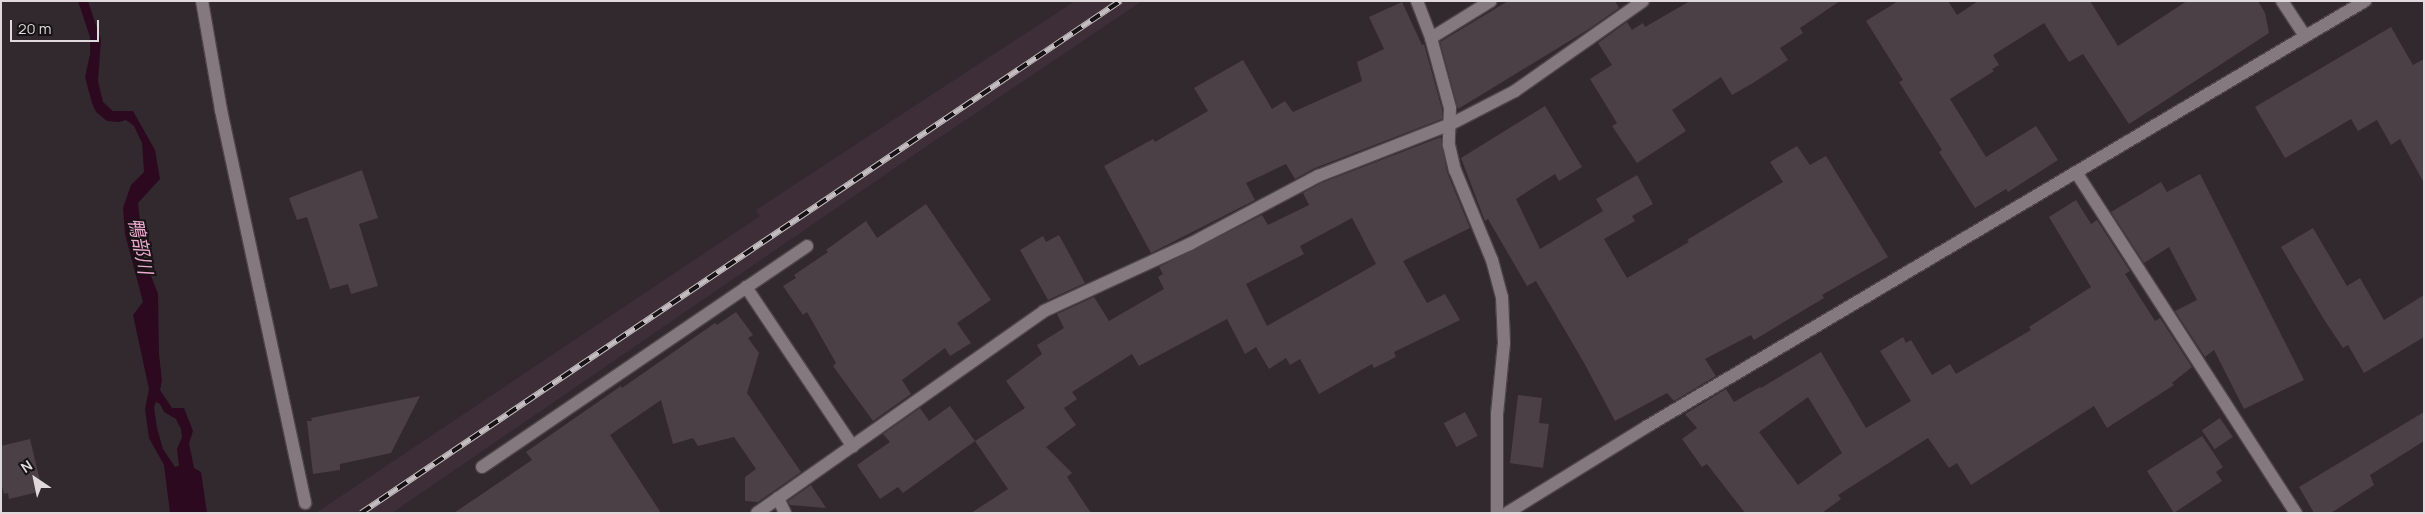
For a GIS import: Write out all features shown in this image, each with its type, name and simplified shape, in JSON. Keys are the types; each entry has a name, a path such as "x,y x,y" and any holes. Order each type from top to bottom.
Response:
{"street":[{"path":"202,1 221,110 305,502"},
{"path":"1417,1 1431,38 1450,108 1451,124 1448,145 1492,260 1502,297 1504,344 1497,414 1497,513"},
{"path":"1431,38 1491,1"},
{"path":"757,513 1044,311 1190,244 1318,176 1451,124 1515,91 1643,1"},
{"path":"2282,1 2305,36"},
{"path":"1507,513 1646,427 2365,1"},
{"path":"2076,172 2296,513"},
{"path":"482,467 807,246"},
{"path":"746,288 853,447"},
{"path":"778,498 785,513"}],"shaded area":[{"path":"1075,1 1142,1 921,150 392,513 316,513 760,216 756,210"}],"water":[{"name":"鴨部川","path":"78,1 88,1 101,40 98,81 103,102 113,111 133,111 155,150 160,179 138,203 144,258 158,294 159,354 162,381 160,390 172,408 184,408 193,431 189,443 194,468 201,472 207,513 170,513 164,465 149,438 145,409 149,389 133,315 143,302 125,234 123,208 131,185 144,172 142,143 134,126 126,120 119,122 107,121 96,112 85,77 90,54 90,37","holes":["156,402 160,404 164,412 176,419 181,429 182,437 177,449 179,466 175,467 163,449 154,407"]}],"building":[{"path":"1508,1 1615,1 1619,8 1589,29 1458,109 1440,42"},
{"path":"1690,1 1840,1 1800,28 1803,33 1780,48 1788,60 1753,83 1732,95 1721,77 1672,110 1686,131 1637,163 1612,126 1617,123 1590,79 1612,65 1598,43 1627,22 1632,30 1643,23 1645,27"},
{"path":"1898,1 1948,1 1957,15 1978,1 2090,1 2118,46 2187,1 2258,1 2265,13 2269,33 2129,124 2083,54 2069,62 2044,23 1993,55 1999,65 1992,69 1994,71 1950,99 1986,157 2036,126 2058,160 2008,192 2006,189 1975,208 1939,152 1942,150 1899,82 1903,80 1866,21"},
{"path":"1402,2 1422,45 1424,44 1442,109 1442,119 1315,168 1295,179 1286,164 1246,183 1255,200 1151,253 1104,166 1153,139 1155,142 1208,111 1194,88 1243,60 1272,109 1285,101 1293,112 1362,81 1357,62 1384,49 1369,17"},
{"path":"2391,27 2413,65 2424,59 2424,183 2400,139 2391,145 2377,120 2358,131 2351,119 2285,158 2255,107"},
{"path":"1545,106 1582,167 1559,181 1555,174 1516,199 1540,249 1603,211 1596,199 1637,175 1653,204 1632,216 1635,221 1604,239 1627,278 1689,242 1687,240 1783,182 1770,162 1797,146 1810,165 1826,156 1888,257 1822,295 1824,298 1754,340 1751,335 1705,359 1716,376 1674,401 1667,393 1615,421 1583,361 1536,281 1527,286 1488,219 1485,221 1461,158"},
{"path":"1441,137 1447,172 1470,228 1403,261 1427,303 1445,294 1460,320 1394,352 1396,357 1374,368 1372,364 1319,394 1300,359 1290,365 1286,358 1269,369 1256,347 1245,354 1227,319 1139,366 1132,354 1072,392 1077,399 1064,408 1076,425 1046,447 1072,473 1067,477 1091,513 971,513 1008,489 975,441 1025,408 1006,381 1042,354 1037,345 1064,328 1057,314 1094,297 1109,321 1164,289 1158,277 1163,274 1159,267 1262,215 1268,225 1309,205 1303,193 1321,183","holes":["1352,218 1376,264 1267,326 1246,284 1304,254 1300,246"]},
{"path":"362,170 378,218 359,224 378,286 351,294 348,284 330,289 307,217 297,220 289,198"},
{"path":"2200,174 2304,380 2244,409 2214,350 2205,357 2175,311 2197,300 2169,247 2144,263 2111,212 2161,182 2167,192"},
{"path":"2076,200 2091,224 2097,220 2130,271 2125,274 2155,321 2160,318 2192,367 2172,383 2174,385 2107,428 2094,406 1971,485 1957,463 1949,468 1928,438 1838,495 1841,499 1822,513 1745,513 1707,464 1702,467 1682,439 1697,428 1685,414 1726,389 1734,402 1821,352 1866,428 1911,401 1880,351 1903,337 1906,343 1911,340 1932,375 1950,364 1956,374 2031,330 2029,327 2091,287 2049,217","holes":["1808,397 1842,453 1798,485 1759,432"]},
{"path":"926,204 991,300 957,323 971,343 950,356 945,348 902,380 911,394 873,421 833,366 836,363 807,312 803,315 783,286 796,278 794,275 828,252 826,250 866,221 877,238"},
{"path":"2313,228 2347,286 2360,278 2384,320 2424,295 2424,337 2364,373 2348,345 2343,348 2323,318 2281,247"},
{"path":"1059,235 1085,283 1048,300 1020,250 1043,236 1046,242"},
{"path":"736,312 753,335 748,338 759,353 747,393 801,472 758,502 745,501 745,477 756,469 734,437 698,446 693,438 673,444 661,400 610,435 661,513 454,513 532,460 526,452 715,323 717,325"},
{"path":"1518,395 1542,398 1539,423 1549,424 1543,468 1510,463"},
{"path":"420,396 391,453 340,464 340,470 313,474 307,421 312,421 311,418"},
{"path":"950,406 975,441 903,493 898,487 880,499 857,465 890,442 883,434 920,408 929,421"},
{"path":"1465,412 1478,436 1456,447 1444,423"},
{"path":"2424,412 2424,441 2370,475 2374,485 2331,513 2314,513 2299,487"},
{"path":"2220,418 2233,437 2215,449 2202,430"},
{"path":"2202,436 2223,467 2216,472 2222,481 2174,513 2147,471"},
{"path":"30,439 41,485 37,486 38,492 9,499 8,493 4,494 1,482 1,446"},
{"path":"811,485 826,508 790,505 788,501"}],"railway":[{"path":"361,513 1120,1"}]}
